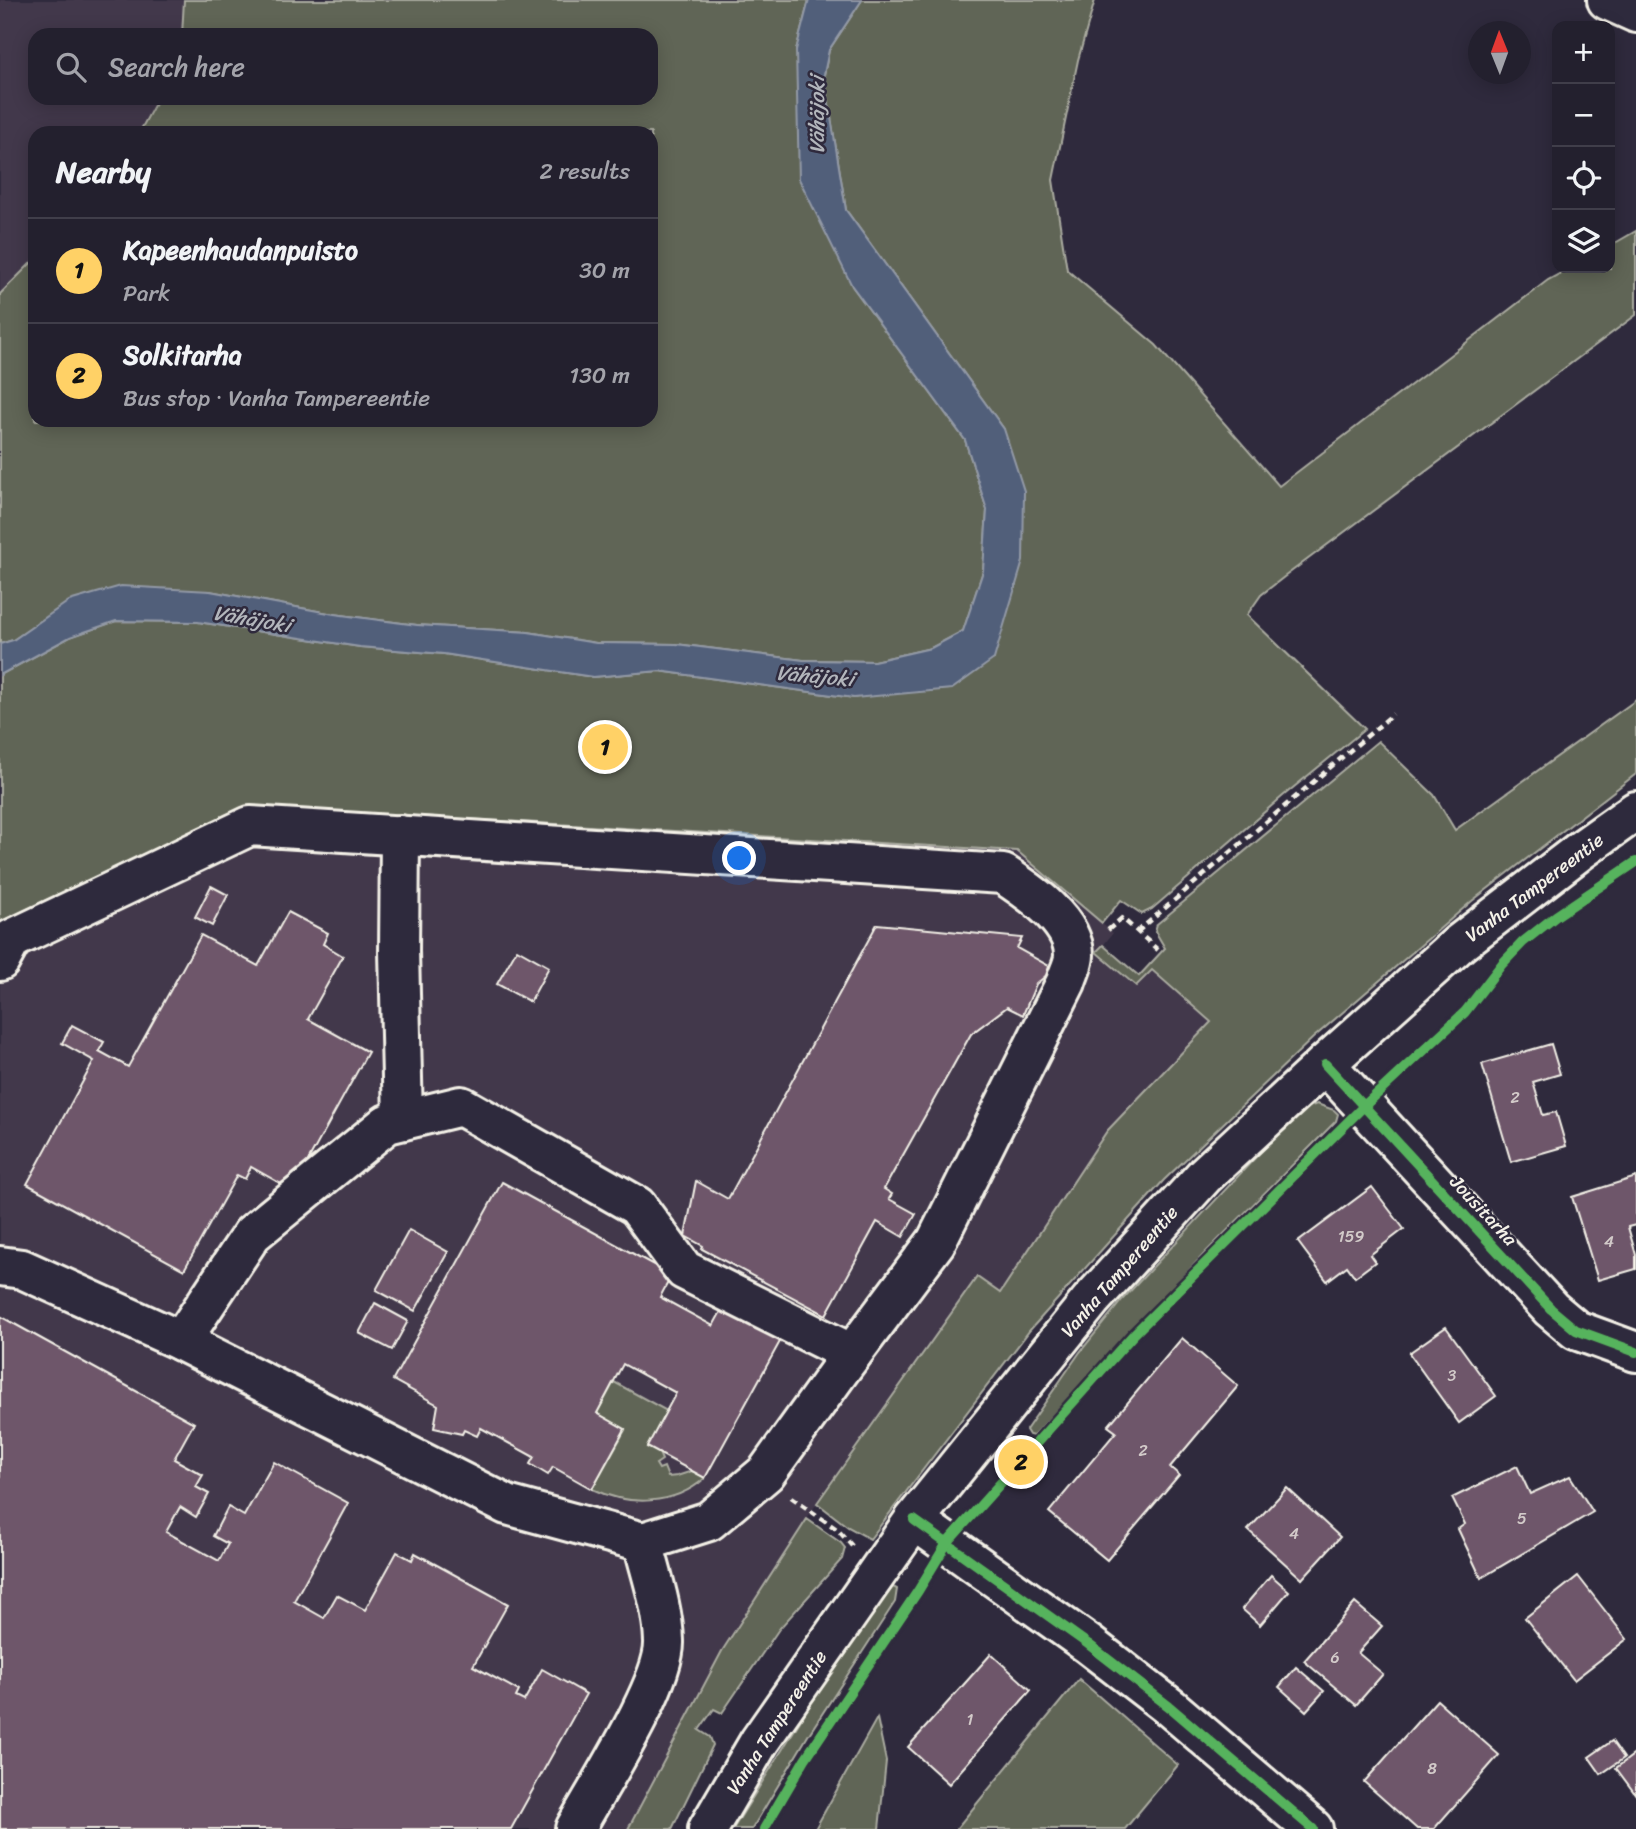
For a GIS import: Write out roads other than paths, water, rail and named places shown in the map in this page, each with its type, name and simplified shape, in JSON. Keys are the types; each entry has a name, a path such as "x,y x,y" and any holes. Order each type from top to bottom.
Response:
{"main road":[{"path":"1607,0 1636,13"},
{"name":"Vanha Tampereentie","path":"708,1829 759,1742 914,1520 1091,1300 1205,1175 1325,1064 1460,943 1636,811"},
{"path":"0,961 12,939 250,826 1003,874 1028,890 1066,928 1074,956 1066,982 936,1242 761,1478 709,1521 643,1542 506,1505 181,1341 22,1269 0,1266"},
{"path":"400,835 399,951 403,1120"},
{"name":"Jousitarha","path":"1325,1064 1551,1308 1576,1330 1636,1352"},
{"path":"181,1341 252,1234 387,1124 461,1106 637,1206 684,1270 852,1354"},
{"path":"914,1520 1088,1644 1171,1708 1313,1829"},
{"path":"575,1829 660,1669 664,1643 661,1614 643,1542"}],"water":[{"name":"Vähäjoki","path":"809,0 862,0 829,50 824,74 846,210 1004,429 1024,491 1023,561 994,659 952,689 854,698 659,671 593,677 444,654 360,647 198,622 116,621 70,637 0,675 0,644 13,640 69,601 121,586 210,591 334,614 417,625 528,632 596,643 676,644 803,660 874,661 931,648 963,631 983,571 987,510 965,440 852,286 799,179 796,50"}],"place":[{"name":"Kapeenhaudanpuisto","path":"605,747"},
{"name":"Solkitarha","path":"1021,1462"}]}
